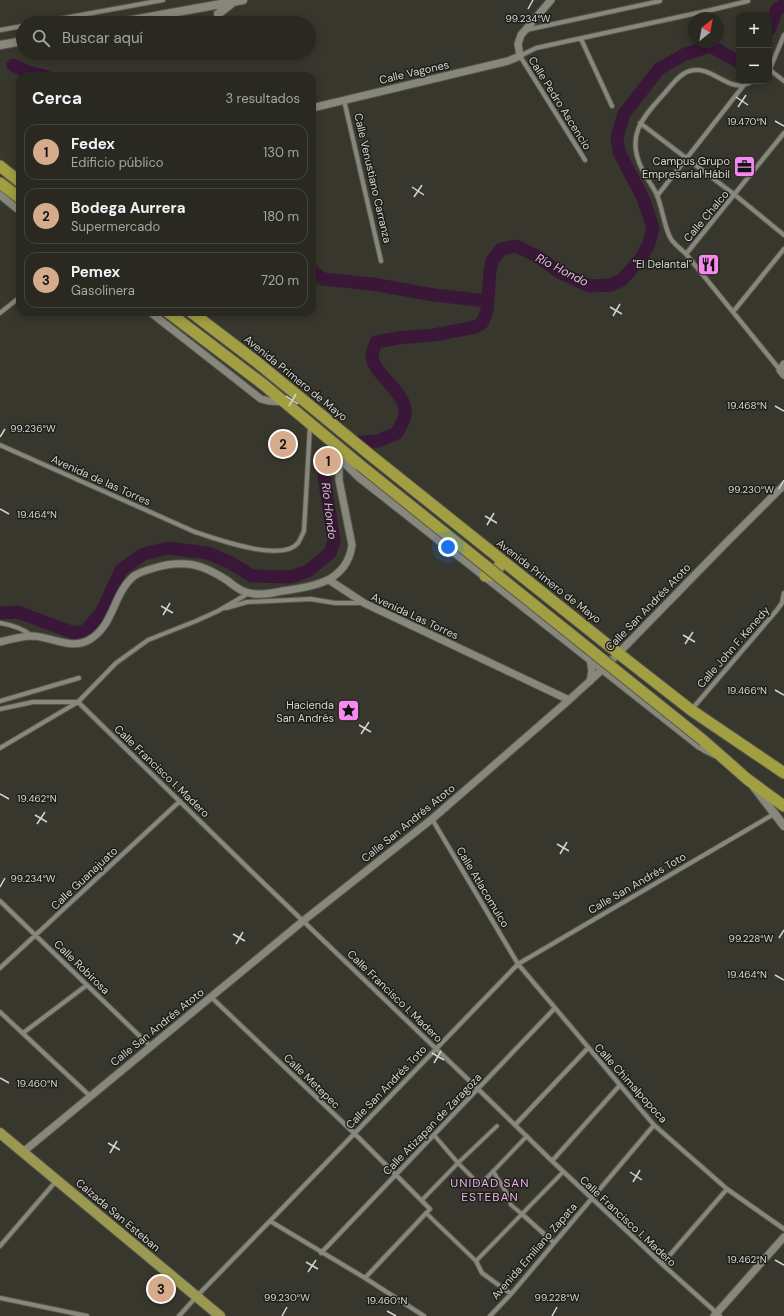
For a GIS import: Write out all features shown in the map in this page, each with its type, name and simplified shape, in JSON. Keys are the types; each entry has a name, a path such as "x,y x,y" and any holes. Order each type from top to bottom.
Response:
{"highway":[{"path":"0,166 16,179"},
{"path":"0,183 16,195"},
{"path":"173,316 264,385 704,741 747,779 784,806"},
{"name":"Avenida Primero de Mayo","path":"196,316 258,363 498,558 691,710 784,773"},
{"path":"485,576 494,575 497,572 499,567 498,558"}],"main road":[{"path":"218,14 236,0"},
{"path":"153,16 236,0"},
{"path":"0,45 16,42"},
{"path":"333,442 341,460 359,477 700,746 721,756"},
{"path":"747,779 784,826"},
{"name":"Calzada San Esteban","path":"0,1133 220,1316"}],"street":[{"path":"75,16 163,0"},
{"path":"550,0 521,35 518,44 520,56 536,48 748,1"},
{"path":"525,30 660,1"},
{"path":"0,30 16,27"},
{"path":"772,63 784,35"},
{"path":"581,39 612,106"},
{"name":"Calle Vagones","path":"316,107 508,62 520,56"},
{"name":"Calle Pedro Ascencio","path":"520,56 585,160"},
{"path":"657,196 744,85 732,83 705,71 696,69 688,71 653,105 640,123 636,132 635,155 657,196 670,239 686,254 783,370"},
{"path":"772,72 784,81"},
{"name":"Calle Venustiano Carranza","path":"344,100 381,262"},
{"path":"640,123 688,158 784,235"},
{"name":"Calle Chalco","path":"686,254 784,133"},
{"path":"0,195 16,207"},
{"path":"733,312 784,249"},
{"path":"0,314 16,300"},
{"path":"155,316 261,398 269,401 285,402"},
{"name":"Avenida de las Torres","path":"0,444 196,532 227,543 267,551 286,550 298,544 304,531 310,423"},
{"path":"0,642 33,636 74,644 82,643 90,639 103,628 109,620 122,590 135,575 162,566 187,564 199,566 211,571 248,593 260,594 294,590 314,586 329,580 346,564 350,556 352,545 339,480 341,460"},
{"name":"Calle San Andrés Atoto","path":"23,1152 303,921 432,819 569,700 603,669 784,485"},
{"path":"329,580 364,603"},
{"path":"0,748 78,702 116,663 148,640 218,611 248,593"},
{"name":"Calle John F. Kenedy","path":"691,710 777,610 782,603 784,593"},
{"name":"Avenida Las Torres","path":"218,611 247,602 311,599 335,603 364,603 569,700"},
{"path":"0,623 22,628 33,636"},
{"path":"590,659 592,671 590,681"},
{"path":"0,701 79,678"},
{"path":"0,709 33,702 78,702"},
{"name":"Calle Francisco I. Madero","path":"78,702 527,1136 552,1162 717,1315"},
{"name":"Calle Guanajuato","path":"0,968 180,801"},
{"name":"Calle San Andrés Toto","path":"179,1316 518,964 774,814"},
{"name":"Calle Atlacomulco","path":"432,819 518,964"},
{"name":"Calle Robirosa","path":"0,901 151,1047"},
{"name":"Calle Chimalpopoca","path":"518,964 654,1125 727,1189 784,1229"},
{"path":"23,1033 87,985"},
{"name":"Calle Metepec","path":"211,997 422,1200"},
{"name":"Calle Atizapan de Zaragoza","path":"321,1253 555,1008"},
{"path":"0,1012 90,1096"},
{"path":"515,1125 588,1048"},
{"path":"552,1162 620,1085"},
{"name":"Avenida Emiliano Zapata","path":"490,1316 511,1294 553,1242 654,1125"},
{"path":"364,1278 430,1209 422,1200 497,1126"},
{"path":"434,1135 458,1163 480,1185 527,1136"},
{"path":"494,1171 512,1204 553,1242"},
{"path":"476,1262 563,1172"},
{"path":"0,1246 57,1180"},
{"path":"662,1264 727,1189"},
{"path":"426,1214 476,1262 482,1273 511,1294"},
{"path":"270,1221 424,1316"},
{"path":"717,1315 784,1237"},
{"path":"0,1298 87,1316"}],"waterway":[{"name":"Río Hondo","path":"772,22 777,9 784,5"},
{"name":"Río Hondo","path":"360,442 378,441 397,433 404,419 405,410 403,401 373,362 372,354 376,342 398,338 434,335 475,327 482,323 487,311 492,261 501,249 516,246 537,256 559,272 589,286 611,285 622,280 642,257 649,243 653,228 643,198 619,152 617,137 624,114 659,69 683,55 710,46 736,60"},
{"path":"13,65 28,72"},
{"path":"316,274 323,279 372,284 434,295 487,301"},
{"name":"Río Hondo","path":"0,613 18,612 74,633 86,630 101,613 121,570 143,554 168,548 208,553 231,563 252,576 291,577 308,571 330,553 334,541 324,476 327,463"}],"place":[{"name":"Campus Grupo Empresarial Hábil","path":"745,167"},
{"name":"\"El Delantal\"","path":"708,264"},
{"name":"Bodega Aurrera","path":"283,444"},
{"name":"Fedex","path":"328,461"},
{"name":"Hacienda San Andrés","path":"349,711"},
{"name":"Pemex","path":"161,1289"}],"district":[{"name":"UNIDAD SAN ESTEBAN","path":"490,1190"}]}
